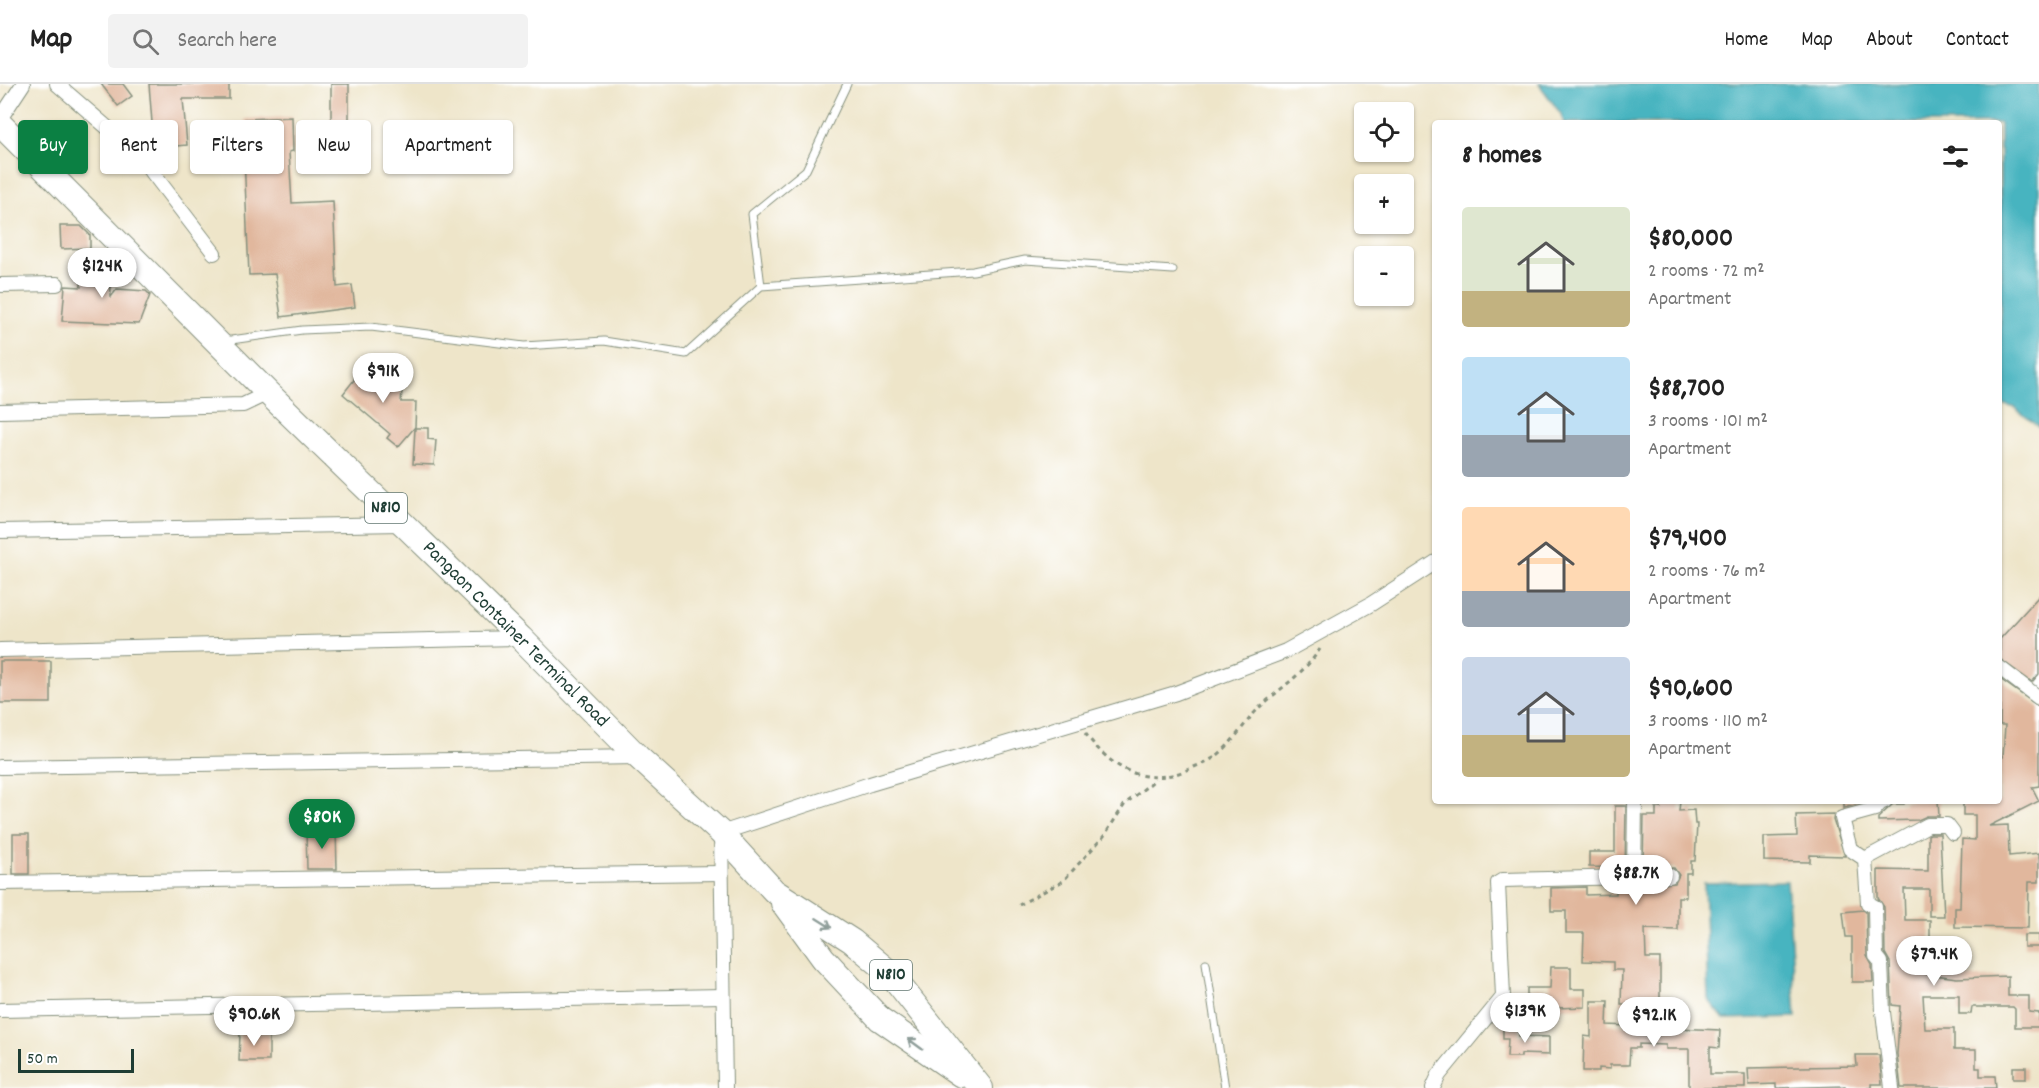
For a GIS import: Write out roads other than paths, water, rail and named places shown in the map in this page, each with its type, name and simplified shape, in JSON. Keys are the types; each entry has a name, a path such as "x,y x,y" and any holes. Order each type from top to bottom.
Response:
{"highway":[{"name":"Pangaon Container Terminal Road","path":"0,124 268,393 521,638 638,757 721,833 774,891 852,941 889,972 981,1088"},
{"name":"N810","path":"774,891 823,958 880,1019 981,1088"}],"street":[{"path":"0,119 23,84"},
{"path":"57,84 140,155 214,253"},
{"path":"0,285 57,284"},
{"path":"0,411 243,405 268,393"},
{"path":"0,531 402,524"},
{"path":"725,1088 721,833 870,784 1176,693 1286,651 1371,604 1432,565"},
{"path":"0,650 521,638"},
{"path":"2002,670 2039,698"},
{"path":"0,767 638,757"},
{"path":"1634,877 1635,804"},
{"path":"1879,804 1875,809 1842,818 1850,849 1864,859 1868,903 1875,907 1876,956 1881,962 1883,1012 1892,1088"},
{"path":"1864,859 1928,825 1947,825 1953,833"},
{"path":"0,883 721,873"},
{"path":"1433,1088 1439,1075 1503,997 1498,883 1503,880 1549,878 1670,876"},
{"path":"0,1010 723,996"}],"lane":[{"path":"761,286 752,214 806,170 847,84"},
{"path":"218,342 302,330 371,327 524,346 604,341 686,354 761,286 973,271 1025,260 1173,270"},
{"path":"1206,963 1225,1088"}],"water":[{"path":"1539,84 2039,84 2039,427 2015,408 2002,404 2002,120 1563,120"},
{"path":"1787,881 1796,1017 1724,1019 1708,999 1704,883"}]}
